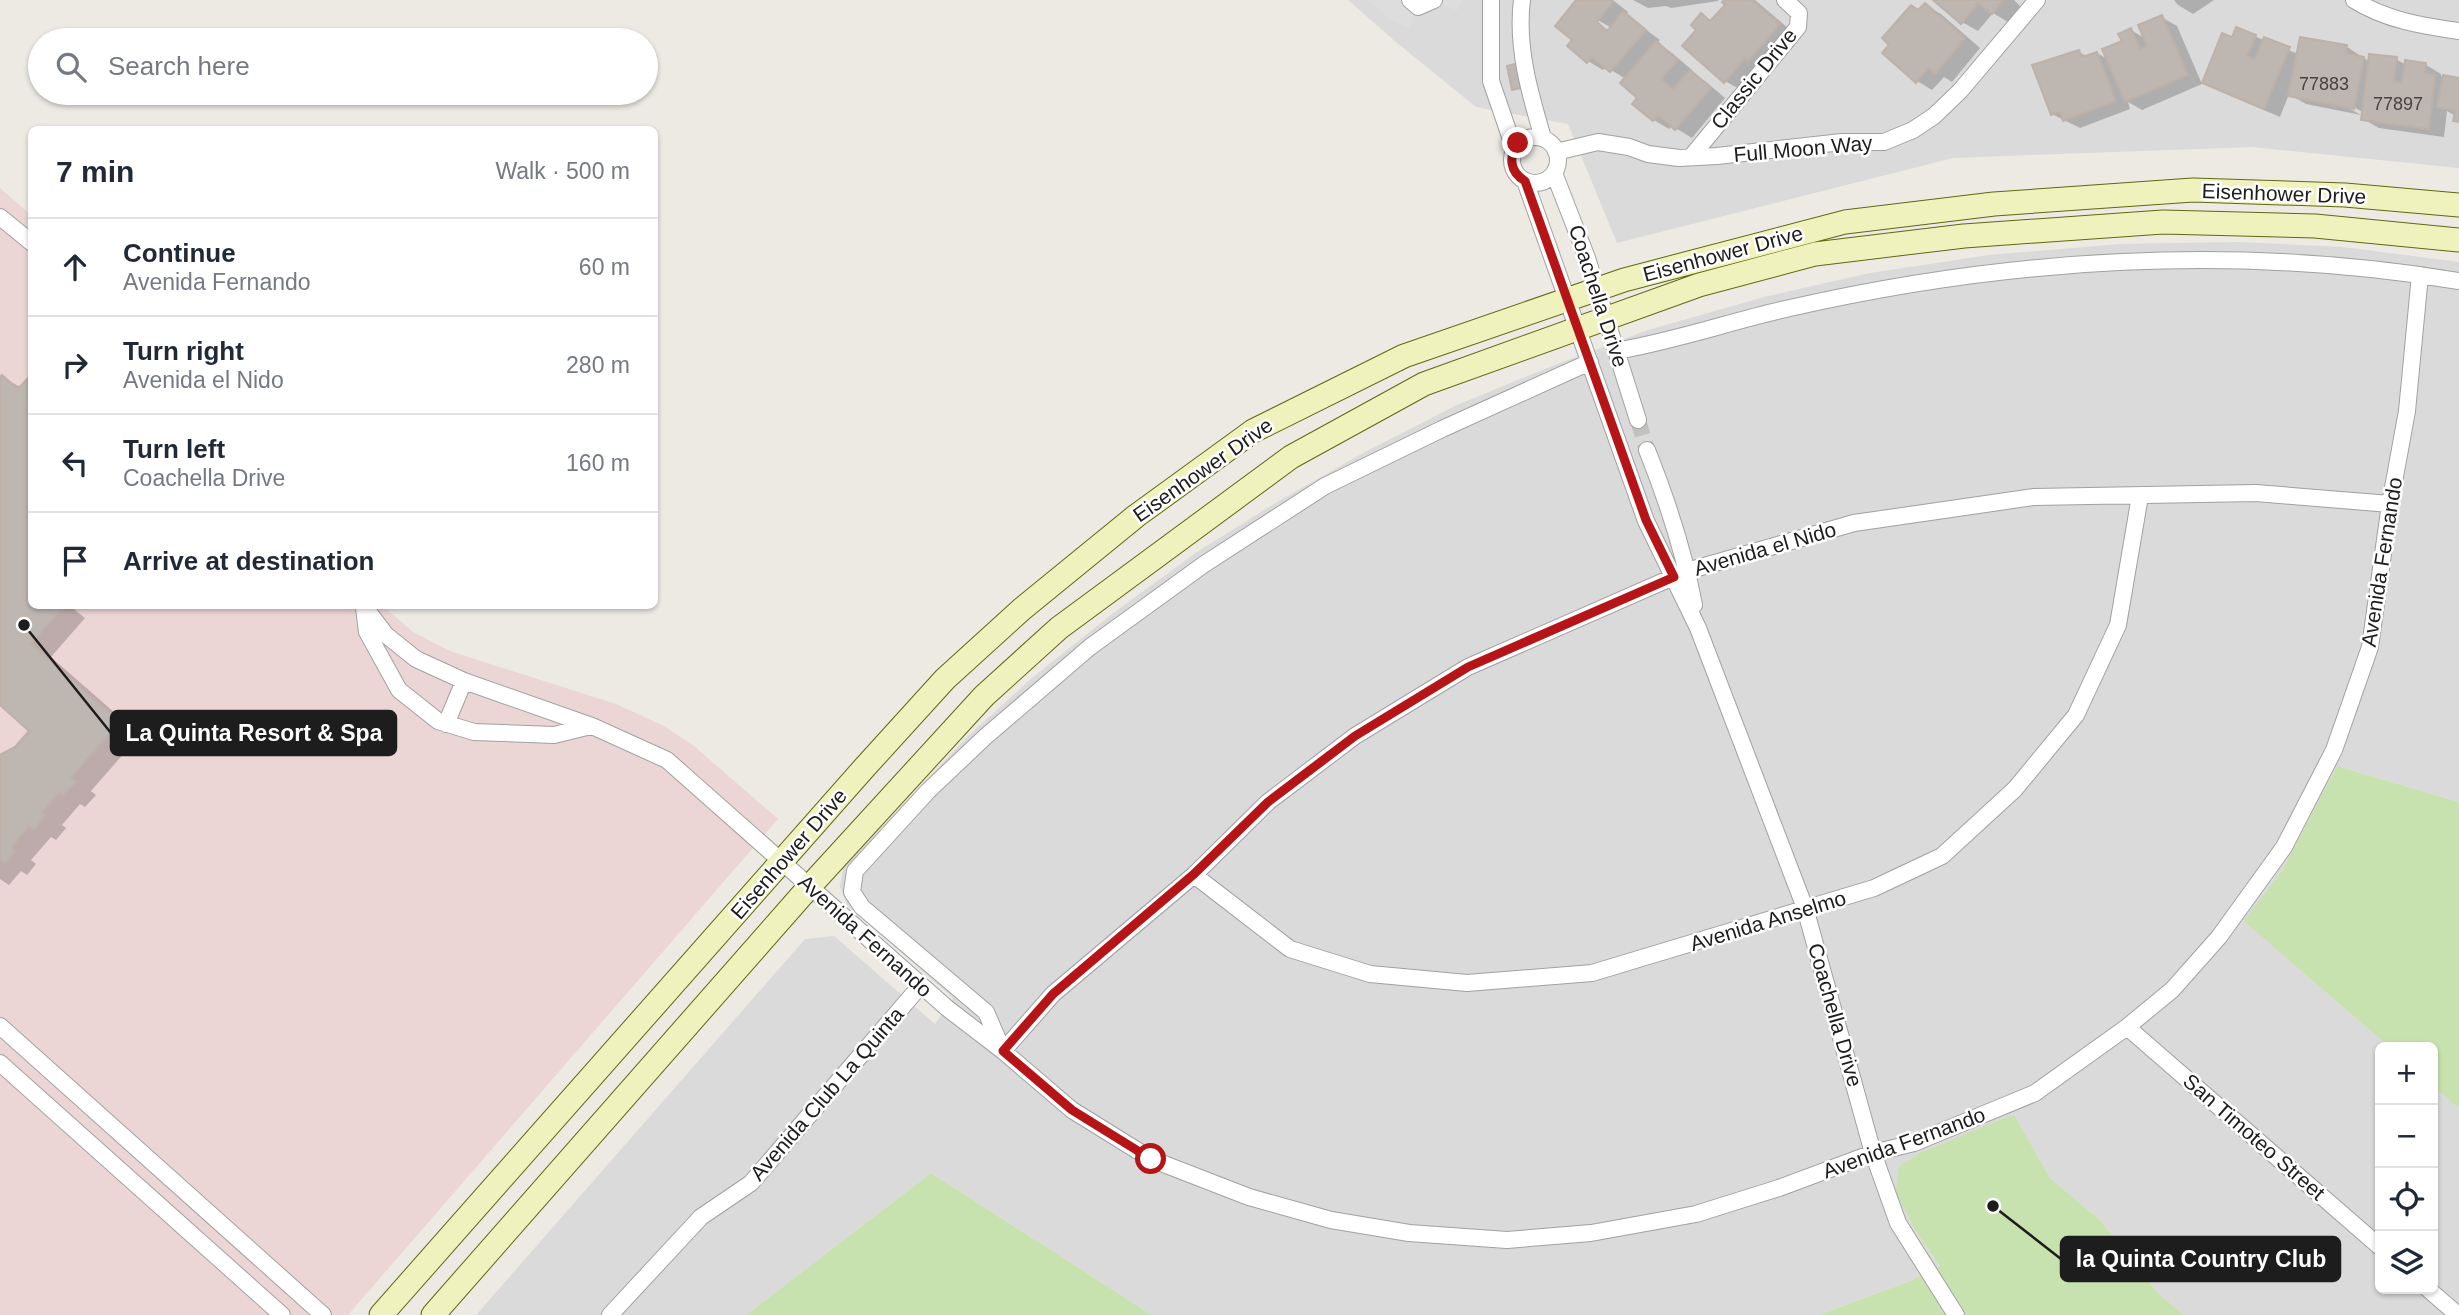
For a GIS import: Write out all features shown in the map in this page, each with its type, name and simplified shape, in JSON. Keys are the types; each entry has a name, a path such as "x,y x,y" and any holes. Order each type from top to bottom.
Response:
{"main road":[{"name":"Eisenhower Drive","path":"381,1315 945,679 1022,609 1136,516 1252,431 1404,356 1596,289 1845,222 1994,204 2193,190 2345,195 2459,205"},
{"name":"Eisenhower Drive","path":"433,1315 810,886 984,696 1059,628 1291,457 1424,384 1699,285 1815,254 1964,236 2163,222 2315,226 2459,240"}],"street":[{"path":"1410,0 1418,7 1434,0"},
{"name":"Coachella Drive","path":"1491,0 1491,81 1514,148 1513,167 1515,173 1525,181 1646,520 1680,574"},
{"path":"1522,0 1520,26 1528,86 1543,138"},
{"name":"Classic Drive","path":"1691,157 1798,27 1799,13 1785,0"},
{"name":"Full Moon Way","path":"1556,152 1598,142 1629,147 1648,154 1691,157 1842,142 1884,142 1913,130 1934,116 1960,91 2037,0"},
{"path":"2354,0 2373,12 2424,27 2459,31"},
{"path":"1514,148 1523,139 1543,138 1556,152"},
{"name":"Coachella Drive","path":"1556,152 1557,166 1554,173 1583,247 1638,420"},
{"path":"1525,181 1544,181 1554,173"},
{"path":"0,217 28,240"},
{"path":"1616,351 1657,344 1790,308 1922,282 2096,262 2229,260 2338,265 2459,281"},
{"name":"Avenida Fernando","path":"366,609 386,635 416,659 464,681 592,726 667,760 947,1008 1072,1110 1151,1159 1248,1197 1331,1220 1409,1233 1507,1240 1591,1233 1696,1214 1779,1188 1873,1153 1914,1143 2035,1093 2127,1027 2172,990 2219,937 2284,847 2334,750 2370,648 2390,505 2407,411 2420,275"},
{"name":"Avenida Fernando","path":"1003,1051 985,1012 862,907 852,891 855,871 928,791 985,737 1090,647 1203,565 1325,486 1590,362"},
{"name":"Coachella Drive","path":"1647,450 1662,489 1680,574 1698,628 1805,908 1873,1153 1898,1223 1956,1315"},
{"name":"Avenida el Nido","path":"1003,1051 1053,994 1194,874 1268,802 1355,736 1468,667 1680,574 1854,523 2034,497 2256,493 2390,505"},
{"name":"Avenida Anselmo","path":"1194,874 1290,949 1370,974 1467,983 1592,973 1874,888 1942,856 2015,789 2076,715 2118,625 2140,496"},
{"name":"Avenida Fernando","path":"364,609 367,632 399,690 438,721 474,732 554,736 592,726"},
{"path":"446,724 464,681"},
{"name":"Avenida Club La Quinta","path":"610,1315 701,1217 751,1183 921,985"},
{"path":"0,1027 323,1315"},
{"name":"San Timoteo Street","path":"2127,1027 2375,1243"},
{"path":"0,1063 282,1315"},
{"path":"2434,1294 2458,1315"}],"shaded area":[{"path":"1348,0 2459,0 2459,168 2252,147 1953,158 1617,243 1568,124 1476,107"},
{"path":"1368,0 1463,0 1457,11 1441,4 1414,13 1410,29 1388,18"},
{"path":"0,188 28,212 28,609 386,609 413,632 450,651 616,704 664,726 694,746 778,819 348,1315 0,1315"},
{"path":"2240,242 2343,247 2459,262 2459,802 2337,766 2281,872 2245,921 2383,1042 2375,1042 2375,1294 2438,1294 2438,1090 2459,1109 2459,1315 2184,1315 2159,1294 2100,1220 2050,1178 2014,1114 1976,1131 1915,1230 1940,1266 1910,1281 1819,1315 1152,1315 931,1173 746,1315 476,1315 805,939 834,936 935,1024 953,998 847,905 840,887 843,868 967,737 1033,677 1116,611 1197,552 1365,452 1457,405 1648,330 1764,297 1870,273 1989,255 2120,244"}],"green space":[{"path":"2337,766 2459,802 2459,1109 2438,1090 2438,1042 2383,1042 2244,921 2281,872"},
{"path":"2014,1114 2050,1178 2100,1220 2159,1294 2184,1315 1819,1315 1910,1281 1940,1266 1915,1230 1896,1192 1899,1166 1920,1153"},
{"path":"931,1173 1152,1315 746,1315"}],"building":[{"path":"1576,0 1613,2 1597,22 1607,31 1623,11 1646,30 1610,72 1592,57 1587,63 1567,46 1572,40 1555,26"},
{"path":"1752,0 1780,24 1748,61 1745,58 1724,83 1682,46 1696,30 1691,25 1701,13 1710,21 1725,5 1722,2"},
{"path":"1933,0 2003,0 1992,14 1978,3 1961,24"},
{"path":"1925,3 1965,38 1935,74 1928,68 1916,83 1882,53 1889,45 1882,38 1911,5 1918,10"},
{"path":"2162,15 2188,75 2125,102 2102,49 2122,41 2118,34 2131,28 2140,49 2147,46 2138,25"},
{"path":"2236,27 2256,35 2247,56 2255,59 2264,37 2290,47 2264,109 2202,83 2222,33 2232,37"},
{"path":"2300,37 2347,45 2346,53 2364,57 2354,109 2288,96"},
{"path":"1656,41 1678,60 1661,79 1673,89 1690,70 1711,88 1675,130 1658,115 1653,121 1632,104 1637,98 1620,83"},
{"path":"2079,50 2082,57 2097,52 2116,101 2063,121 2060,112 2051,115 2032,65"},
{"path":"2369,54 2397,57 2394,81 2402,83 2405,60 2426,63 2425,73 2435,75 2429,129 2361,120"},
{"path":"1519,63 1525,87 1512,90 1507,66"},
{"path":"2443,75 2459,78 2459,122 2453,121 2455,111 2437,107"},
{"path":"2,375 18,389 28,378 28,609 61,609 31,644 120,722 71,778 76,782 63,796 59,793 42,812 46,815 34,830 29,826 12,847 16,851 5,864 0,860 0,755 15,747 29,731 0,705"}],"tunnel":[{"path":"1638,420 1647,450"}],"place":[{"name":"La Quinta Resort & Spa","path":"24,625"},
{"name":"la Quinta Country Club","path":"1993,1206"}],"route":[{"path":"1151,1159 1072,1110 1003,1051 1053,994 1194,874 1268,802 1355,736 1468,667 1674,577 1646,520 1525,181 1515,173 1511,161 1518,143"}]}
